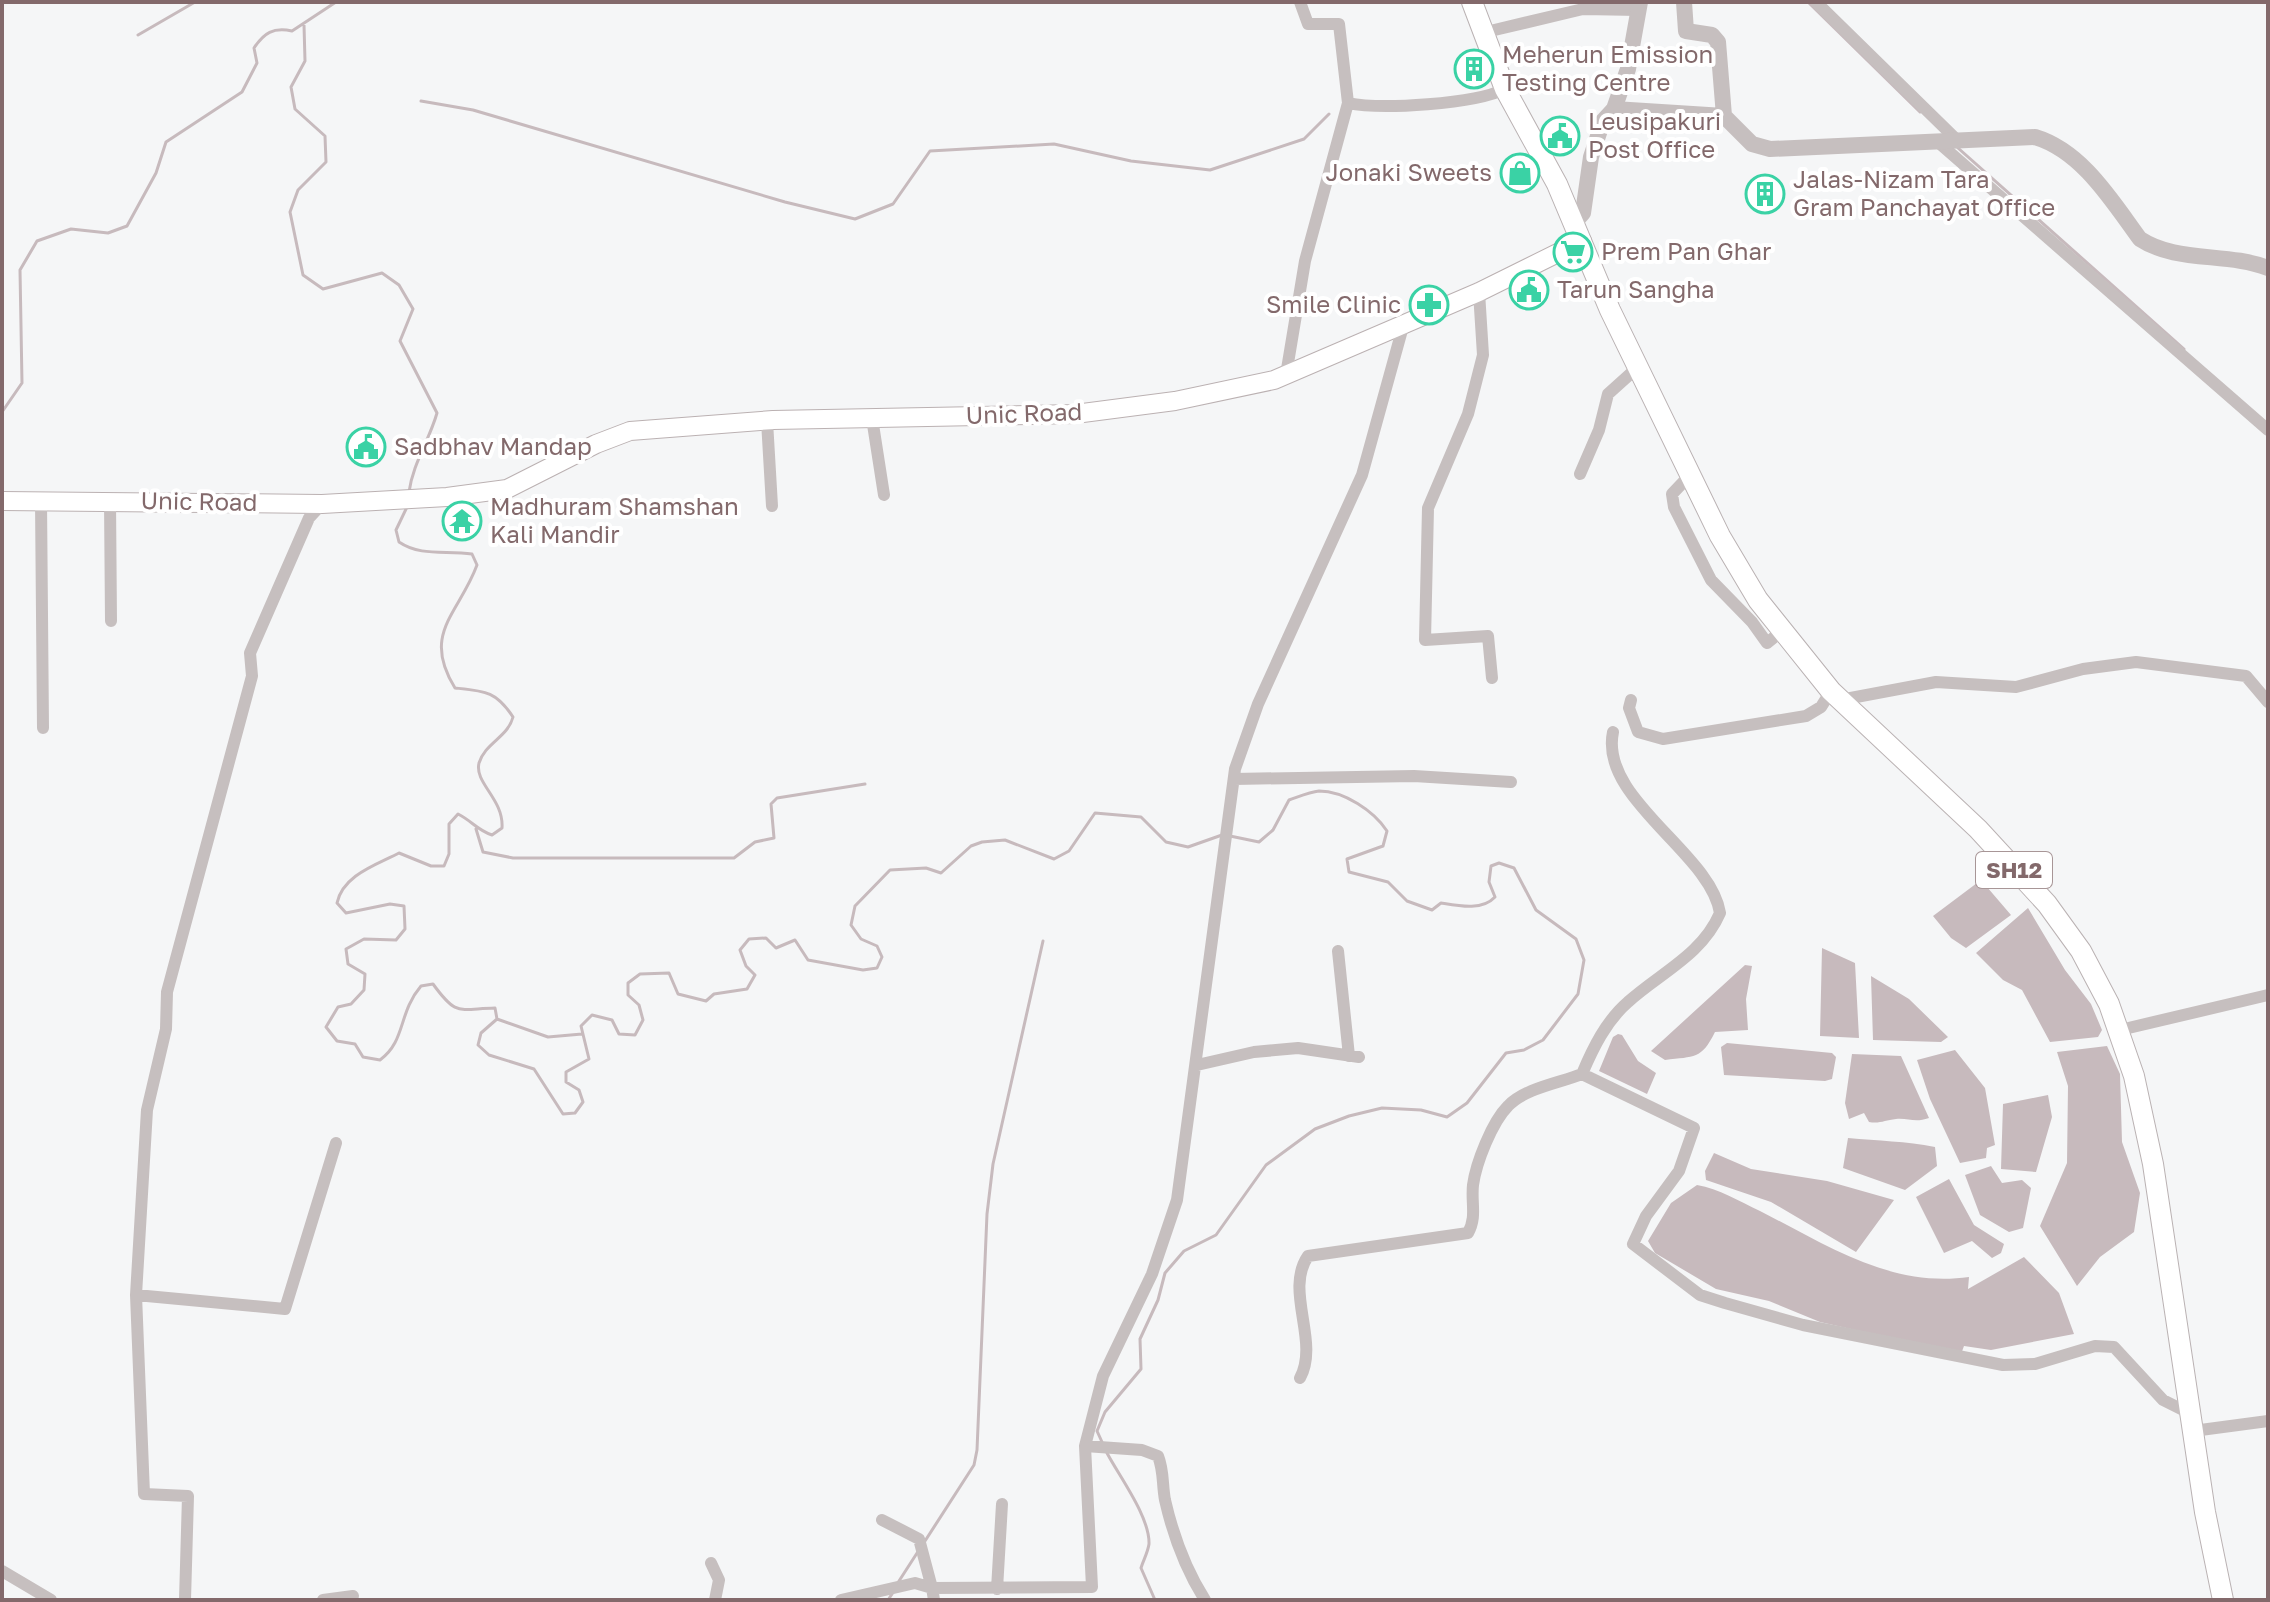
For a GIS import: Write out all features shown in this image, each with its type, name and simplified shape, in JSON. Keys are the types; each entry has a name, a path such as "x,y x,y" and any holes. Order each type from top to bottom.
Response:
{"main road":[{"name":"SH12","path":"1472,2 1486,32 1505,89 1578,232 1638,367 1720,536 1758,600 1836,695 1978,829 2047,904 2081,951 2120,1030 2134,1076 2153,1164 2223,1600"},
{"name":"Unic Road","path":"2,501 322,504 447,497 507,489 596,444 630,431 767,421 1075,414 1175,401 1286,375 1479,292 1578,232"}],"street":[{"path":"1286,375 1305,261 1348,103 1339,24 1308,24 1300,2"},
{"path":"1684,2 1686,31 1712,35 1718,42 1724,116 1752,144 1770,149 2035,137 2055,143 2076,159 2140,239 2150,245 2170,251 2236,258 2268,268"},
{"path":"1816,2 1959,142"},
{"path":"1486,32 1583,9 1639,6 1628,69 1614,109 1603,121 1591,157 1578,232"},
{"path":"1348,103 1372,108 1469,98 1505,89"},
{"path":"1614,109 1724,116"},
{"path":"1939,143 2268,430"},
{"path":"1479,292 1483,355 1468,414 1431,494 1428,508 1425,640 1488,636 1492,678"},
{"path":"841,1600 915,1583 933,1594 1092,1587 1090,1446 1103,1376 1171,1227 1197,1065 1234,779 1258,704 1362,475 1404,323"},
{"path":"1580,474 1599,430 1608,394 1638,367"},
{"path":"872,418 884,495"},
{"path":"767,421 772,506"},
{"path":"1691,474 1672,494 1674,507 1711,580 1752,622 1767,643 1782,631"},
{"path":"110,500 111,621"},
{"path":"41,501 43,728"},
{"path":"185,1600 188,1496 144,1494 136,1295 147,1110 166,1029 167,992 252,676 250,653 309,518 322,504"},
{"path":"1631,700 1629,708 1638,732 1663,739 1806,716 1836,695 1936,682 2016,687 2083,669 2136,662 2246,676 2268,702"},
{"path":"1300,1378 1305,1369 1306,1353 1298,1269 1308,1256 1468,1233 1474,1222 1472,1193 1476,1163 1507,1106 1530,1092 1582,1074 1612,1018 1684,959 1720,913 1713,891 1625,782 1610,751 1613,732"},
{"path":"1234,779 1414,776 1511,782"},
{"path":"1197,1065 1254,1052 1298,1048 1354,1057 1338,951"},
{"path":"2120,1030 2268,995"},
{"path":"1582,1074 1694,1128 1679,1171 1646,1216 1633,1244 1700,1295 1817,1328 2003,1365 2035,1364 2095,1346 2114,1347 2163,1400 2192,1422 2268,1421"},
{"path":"136,1295 285,1309 336,1143"},
{"path":"1090,1446 1142,1450 1158,1456 1164,1470 1164,1496 1181,1552 1205,1600"},
{"path":"997,1589 1002,1504"},
{"path":"882,1520 922,1545 933,1594"},
{"path":"711,1563 719,1580 715,1600"},
{"path":"2,1571 51,1600"},
{"path":"323,1600 353,1596"}],"shaded area":[{"path":"1981,880 2011,915 1966,948 1951,938 1933,916"},
{"path":"2028,908 2065,970 2091,1004 2102,1030 2098,1037 2050,1042 2022,990 2003,980 1976,953"},
{"path":"1822,948 1855,963 1859,1038 1820,1036"},
{"path":"1745,965 1752,966 1746,999 1748,1030 1715,1032 1706,1048 1690,1057 1665,1060 1651,1051"},
{"path":"1871,976 1909,999 1948,1037 1941,1042 1873,1040"},
{"path":"1622,1035 1638,1061 1656,1073 1647,1094 1599,1071 1613,1037"},
{"path":"1727,1043 1832,1053 1836,1057 1832,1079 1724,1075 1721,1047"},
{"path":"2107,1046 2120,1074 2122,1142 2140,1193 2134,1232 2100,1257 2077,1286 2040,1226 2067,1163 2068,1086 2057,1052"},
{"path":"1955,1050 1985,1088 1995,1145 1987,1148 1986,1158 1960,1163 1930,1099 1917,1060"},
{"path":"1852,1054 1901,1056 1929,1118 1869,1122 1864,1113 1849,1119 1845,1103"},
{"path":"2048,1095 2052,1117 2036,1172 2001,1169 2003,1104"},
{"path":"1848,1138 1935,1147 1937,1166 1905,1190 1843,1168"},
{"path":"1714,1153 1751,1169 1827,1181 1894,1200 1856,1252 1771,1202 1706,1180 1705,1171"},
{"path":"1991,1166 2002,1183 2022,1180 2031,1188 2023,1228 2009,1232 1980,1215 1965,1175"},
{"path":"1949,1179 1974,1225 2004,1244 2001,1253 1992,1258 1972,1241 1944,1253 1916,1197"},
{"path":"1697,1185 1729,1196 1860,1261 1912,1276 1940,1279 1969,1277 1968,1289 2024,1257 2059,1293 2074,1334 1991,1350 1964,1346 1961,1354 1820,1322 1769,1301 1716,1289 1655,1253 1648,1241 1671,1203"}],"waterway":[{"path":"138,35 195,2"},
{"path":"2,412 22,383 20,270 37,241 71,229 108,233 127,226 156,173 166,142 242,92 257,63 254,48 261,38 274,31 292,31 336,2"},
{"path":"1808,2 1920,112"},
{"path":"304,25 305,61 291,87 295,109 325,136 326,162 298,190 290,212 303,275 323,289 382,273 399,285 413,309 400,341 437,413 409,492"},
{"path":"421,101 473,110 785,202 855,219 893,204 930,151 1054,144 1131,161 1210,170 1304,139 1329,114"},
{"path":"1958,148 2184,349"},
{"path":"407,507 396,530 399,542 416,550 472,554 477,565 446,624 442,638 445,669 455,688 489,694 501,702 513,717 479,763 481,778 499,808 502,828 492,835 458,814 449,824 449,854 444,866 431,866 399,853 353,878 340,893 337,903 346,913 390,904 404,906 405,929 396,940 364,939 346,949 348,964 365,974 364,990 351,1004 338,1007 326,1027 337,1041 355,1044 363,1057 380,1060 388,1052 414,996 421,986 433,984 448,1002 459,1009 495,1008 497,1019 481,1033 478,1045 489,1055 534,1069 563,1114 575,1113 583,1102 579,1090 566,1082 566,1072 589,1059 581,1026 592,1015 612,1020 619,1034 635,1035 643,1020 639,1005 628,995 628,983 640,974 669,973 678,994 706,1001 714,994 747,989 755,975 746,966 740,950 749,939 766,938 776,948 795,940 808,960 863,970 877,968 882,957 877,946 861,939 851,925 855,906 890,870 926,868 941,873 971,846 1005,840 1054,859 1069,851 1095,813 1141,817 1166,842 1188,847 1222,835"},
{"path":"476,829 483,852 513,858 734,858 755,842 774,838 771,804 777,798 865,784"},
{"path":"1102,1442 1097,1431 1105,1412 1141,1369 1140,1339 1158,1300 1165,1273 1184,1251 1216,1235 1266,1165 1315,1129 1349,1116 1382,1108 1421,1110 1447,1117 1467,1103 1506,1053 1524,1050 1543,1040 1578,994 1584,960 1576,939 1536,910 1514,868 1499,863 1491,866 1489,882 1495,897 1484,904 1441,903 1432,910 1407,901 1388,882 1349,872 1347,859 1383,846 1387,831 1358,804 1329,792 1319,791 1289,800 1273,830 1259,842 1230,836"},
{"path":"925,1541 974,1465 977,1450 987,1214 993,1164 1043,941"},
{"path":"497,1019 548,1037 582,1034"},
{"path":"1107,1453 1145,1522 1149,1544 1141,1568 1155,1600"},
{"path":"899,1581 919,1550"},
{"path":"888,1600 894,1591"}],"place":[{"name":"Meherun Emission Testing Centre","path":"1474,69"},
{"name":"Leusipakuri Post Office","path":"1560,136"},
{"name":"Jonaki Sweets","path":"1520,173"},
{"name":"Jalas-Nizam Tara Gram Panchayat Office","path":"1765,194"},
{"name":"Prem Pan Ghar","path":"1573,252"},
{"name":"Tarun Sangha","path":"1529,290"},
{"name":"Smile Clinic","path":"1429,305"},
{"name":"Sadbhav Mandap","path":"366,447"},
{"name":"Madhuram Shamshan Kali Mandir","path":"462,521"}]}
